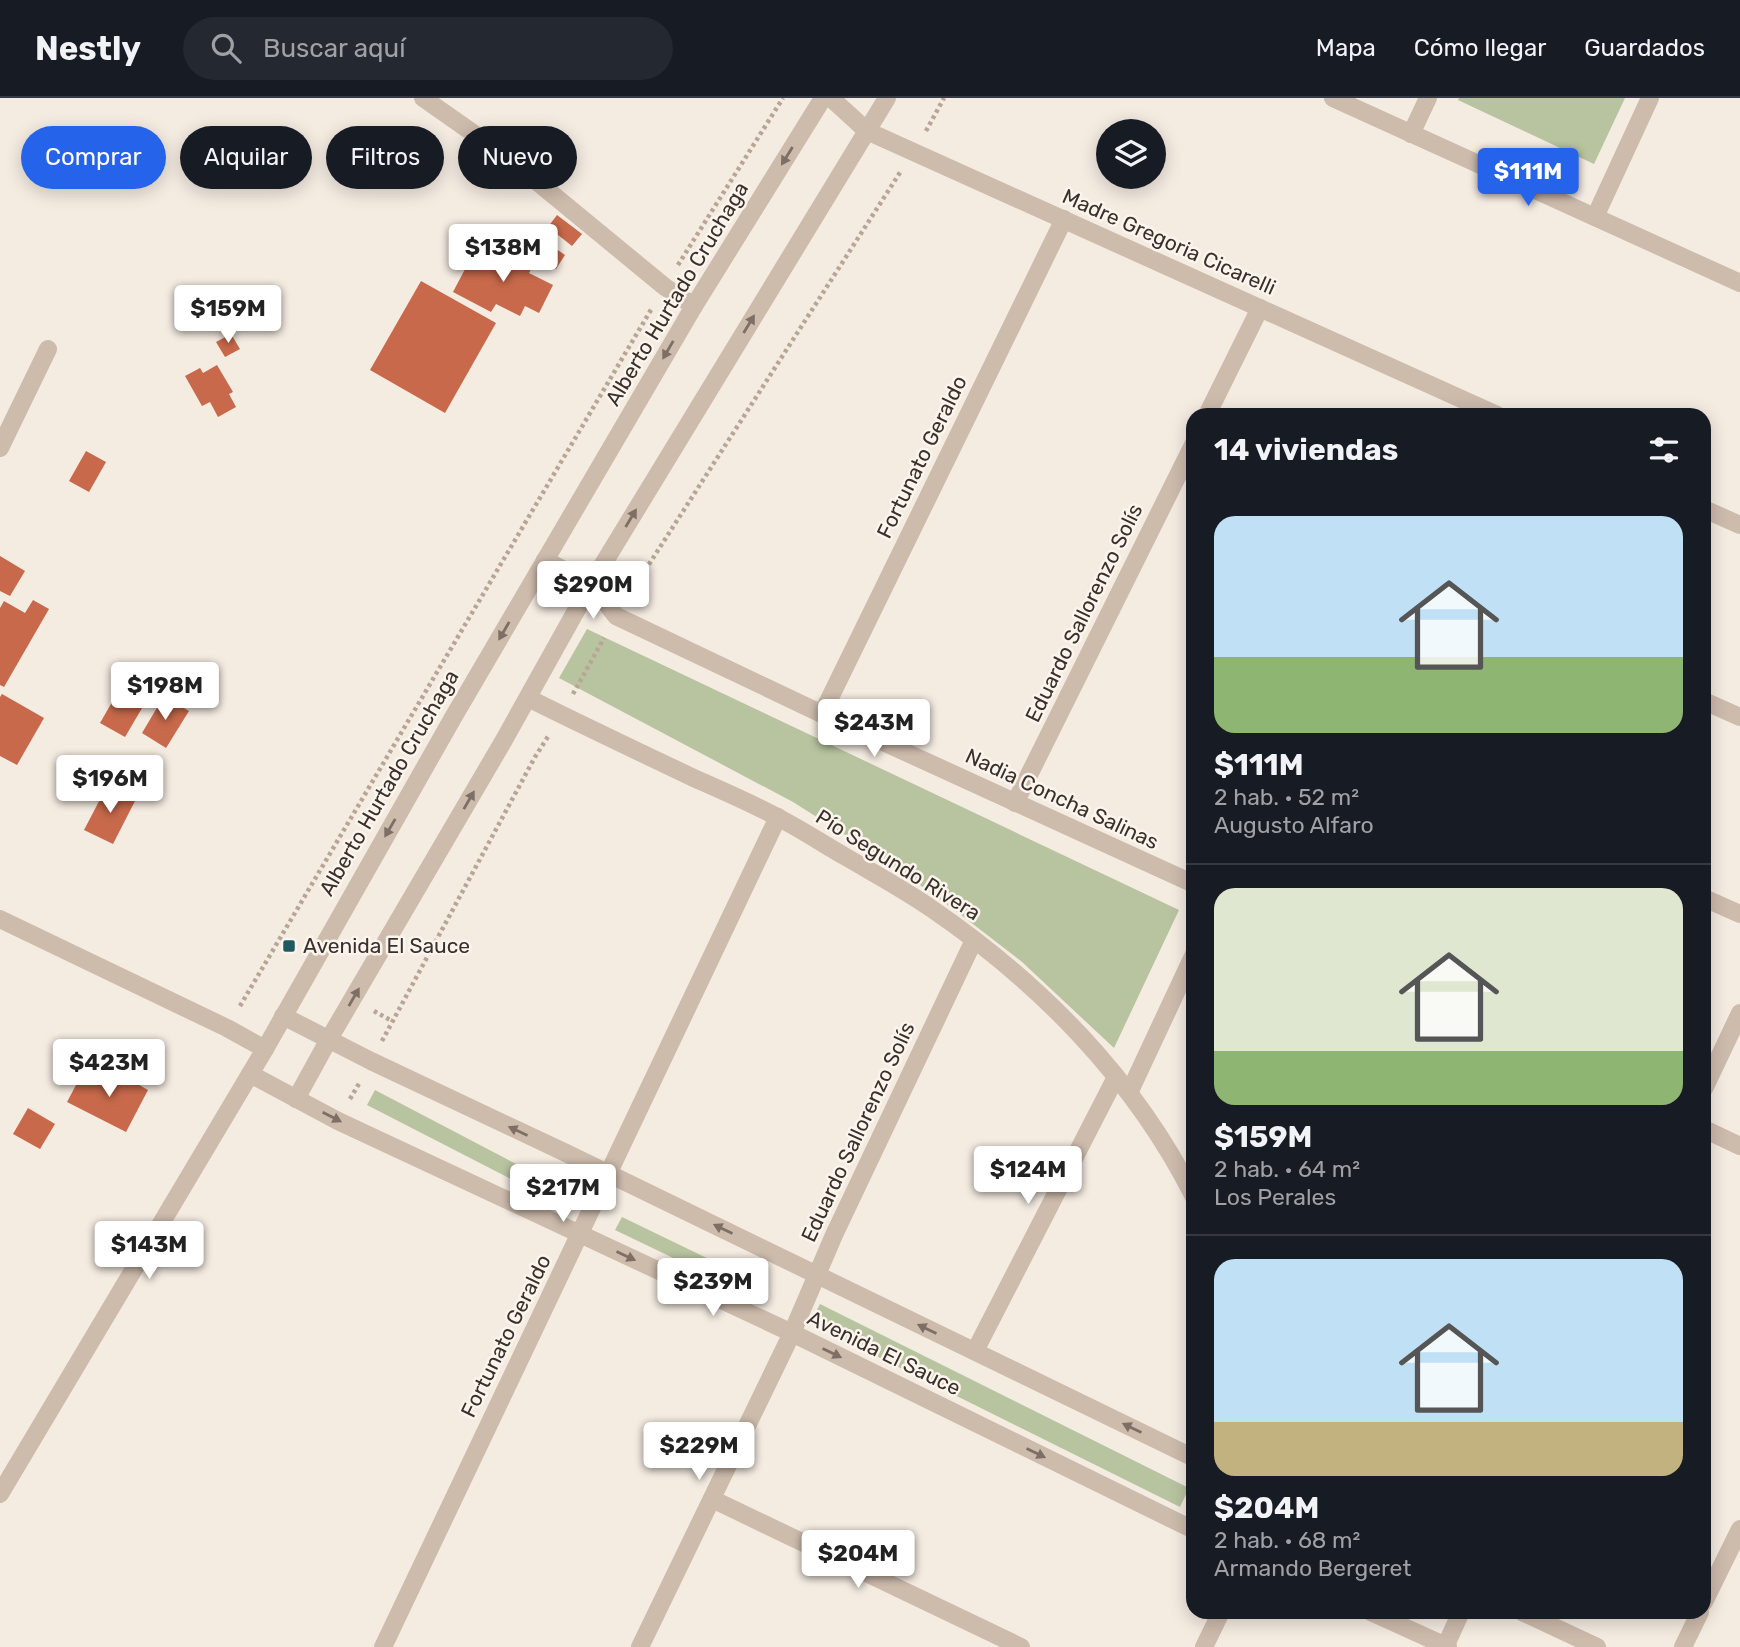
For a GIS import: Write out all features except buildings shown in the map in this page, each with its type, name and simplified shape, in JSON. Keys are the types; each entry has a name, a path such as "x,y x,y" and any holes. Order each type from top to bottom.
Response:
{"street":[{"path":"423,98 507,157 664,287 694,306"},
{"name":"Alberto Hurtado Cruchaga","path":"0,1494 265,1049 694,306 823,98"},
{"name":"Madre Gregoria Cicarelli","path":"831,98 867,131 1481,408"},
{"path":"296,1099 591,584 887,98"},
{"path":"1333,98 1740,283"},
{"path":"1411,134 1427,98"},
{"path":"1595,217 1650,98"},
{"name":"Fortunato Geraldo","path":"822,714 1064,219"},
{"path":"1210,408 1260,308"},
{"path":"0,448 48,349"},
{"path":"1454,408 1459,398"},
{"name":"Eduardo Sallorenzo Solís","path":"1015,803 1186,459"},
{"path":"1711,512 1740,525"},
{"name":"Nadia Concha Salinas","path":"545,560 591,584 616,616 822,714 1186,880"},
{"name":"Pío Segundo Rivera","path":"528,698 778,817 931,909 974,940 1050,1004 1084,1039 1129,1093 1186,1183"},
{"path":"1711,704 1740,717"},
{"name":"Fortunato Geraldo","path":"383,1647 778,817"},
{"path":"1711,901 1740,914"},
{"path":"0,919 227,1028 265,1049"},
{"name":"Eduardo Sallorenzo Solís","path":"640,1647 792,1333 816,1274 974,940"},
{"path":"1129,1093 1186,971"},
{"path":"1711,1074 1740,1013"},
{"name":"Avenida El Sauce","path":"283,1016 1186,1454"},
{"name":"Avenida El Sauce","path":"250,1074 338,1121 792,1333 1186,1526"},
{"path":"975,1351 1116,1077"},
{"path":"1711,1132 1740,1146"},
{"path":"712,1499 1021,1647"},
{"path":"1711,1588 1740,1528"},
{"path":"1204,1647 1218,1619"},
{"path":"1386,1619 1446,1647 1458,1619"},
{"path":"1537,1619 1597,1647"},
{"path":"1683,1647 1697,1619"}],"path":[{"path":"227,1028 664,287 783,98"},
{"path":"338,1121 529,769 616,616 914,152 944,98"},
{"path":"537,1214 566,1153"}],"green space":[{"path":"1625,98 1594,164 1458,100"},
{"path":"587,629 1179,910 1114,1048 1021,961 888,862 793,802 559,678"},
{"path":"375,1090 543,1178 536,1192 367,1105"},
{"path":"622,1217 746,1277 740,1290 615,1230"},
{"path":"820,1304 1186,1487 1186,1494 1180,1507 810,1323"}],"place":[{"name":"Avenida El Sauce","path":"289,946"}]}
